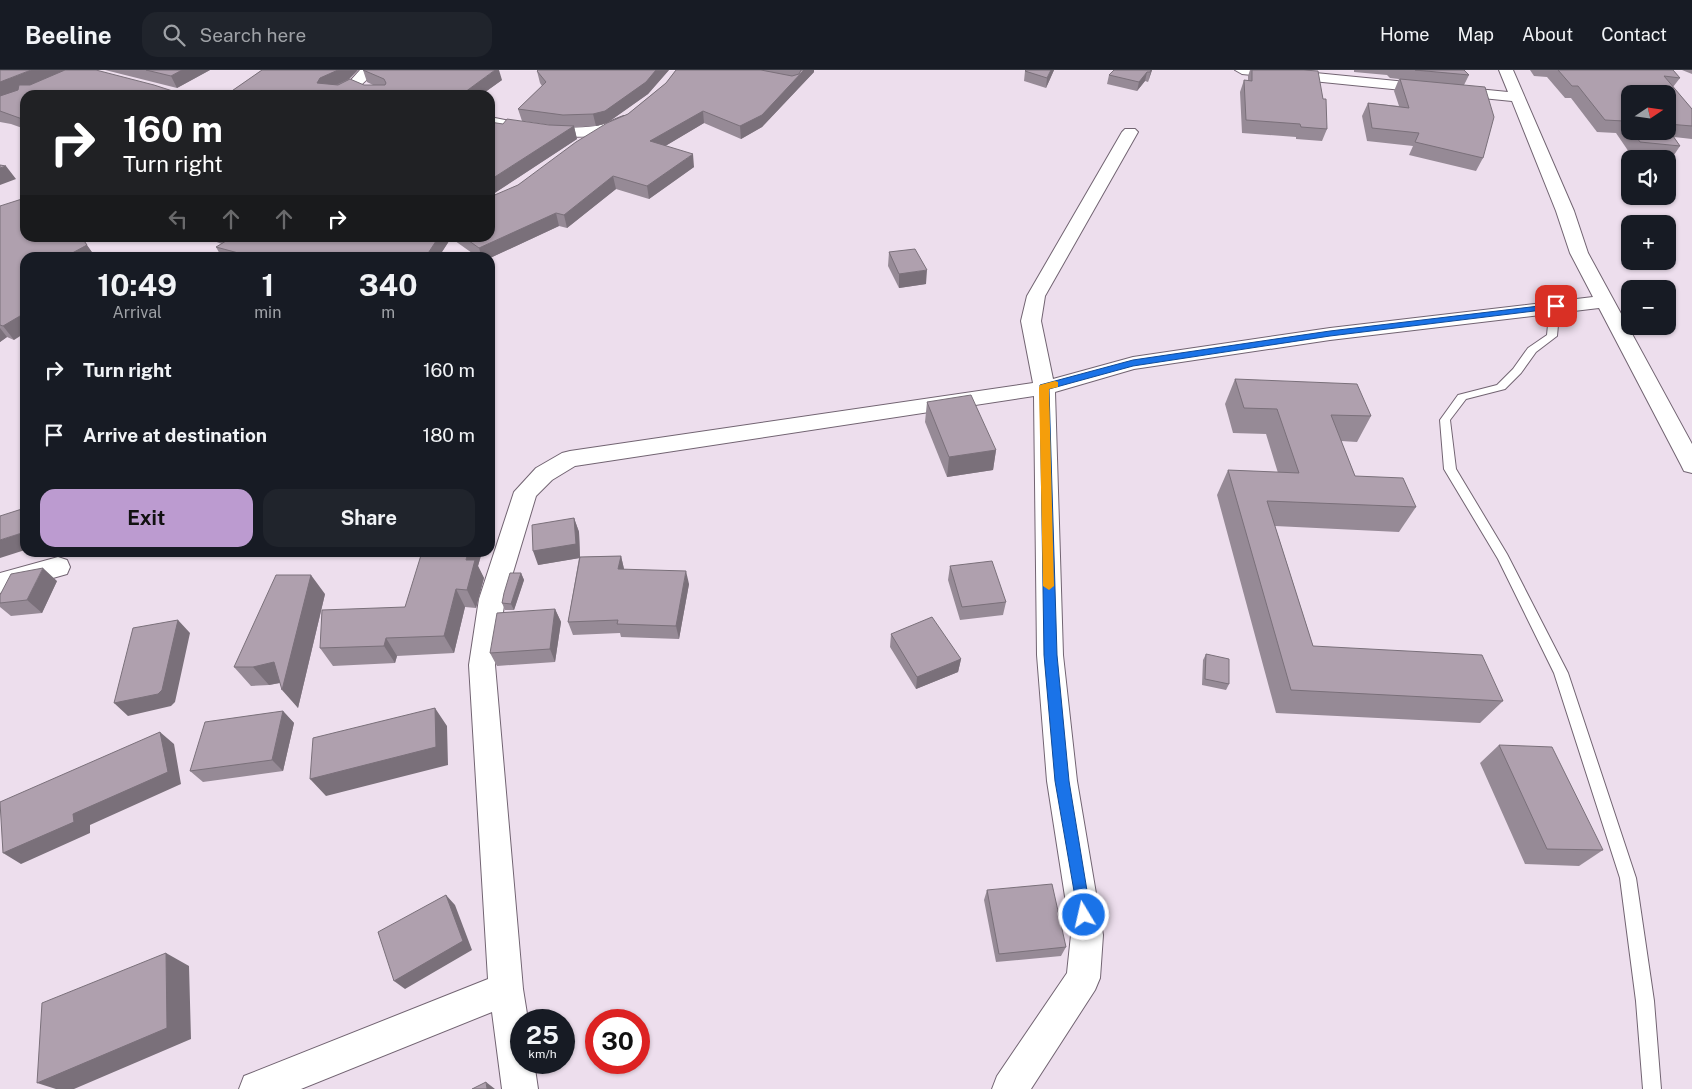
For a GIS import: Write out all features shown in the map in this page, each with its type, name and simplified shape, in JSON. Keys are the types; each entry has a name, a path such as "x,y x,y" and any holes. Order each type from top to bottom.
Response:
{"street":[{"path":"341,90 355,84 368,70"},
{"path":"1242,70 1518,97"},
{"path":"1506,70 1565,211 1579,253 1692,465"},
{"path":"355,84 368,90"},
{"path":"579,146 622,123 636,113"},
{"path":"495,123 576,132 605,131"},
{"path":"1010,1089 1083,978 1087,934 1062,781 1050,655 1044,388 1030,322 1036,296 1130,132"},
{"path":"520,1089 506,989 482,666 492,599 526,492 544,474 570,459 1044,388 1133,363 1330,334 1604,302"},
{"path":"0,583 58,567"},
{"path":"257,1089 506,989"}],"lane":[{"path":"1540,308 1553,324 1552,336 1532,350 1516,371 1500,386 1462,397 1445,420 1450,469 1503,557 1561,673 1625,868 1645,1001 1652,1089"}],"building":[{"path":"0,70 31,70 0,82"},
{"path":"65,70 96,70 170,90 20,90 20,118 0,111 0,96 18,90 19,85 30,85"},
{"path":"146,70 182,70 171,76"},
{"path":"262,70 338,70 320,78 317,83 338,85 350,79 364,85 385,85 384,79 363,70 495,70 468,90 233,90"},
{"path":"538,70 656,70 646,82 605,111 593,114 563,115 518,109 546,82"},
{"path":"676,70 761,70 792,76 804,70 762,115 740,126 703,111 650,141 693,154 647,186 613,176 564,215 556,213 495,241 495,195 518,185 576,142 607,123 628,114 666,83"},
{"path":"1026,70 1051,70 1047,78"},
{"path":"1114,70 1151,70 1139,82 1109,75"},
{"path":"1252,70 1318,71 1323,99 1326,99 1327,129 1301,127 1300,124 1246,120 1244,80 1252,81"},
{"path":"1415,70 1464,70 1469,75"},
{"path":"1558,70 1673,70 1680,78 1664,76 1672,85 1621,85 1621,121 1605,120 1578,86 1572,86"},
{"path":"1400,79 1485,87 1494,117 1483,158 1415,142 1419,133 1372,128 1368,103 1409,108"},
{"path":"1676,90 1692,109 1692,126 1676,125"},
{"path":"507,119 549,125 574,126 495,177 495,123 503,124"},
{"path":"1639,140 1676,140 1680,146 1640,142"},
{"path":"20,200 20,242 85,242 87,245 74,252 20,252 20,316 3,326 0,325 0,206"},
{"path":"224,242 435,242 429,252 235,252 216,247"},
{"path":"471,242 492,242 479,248"},
{"path":"915,249 927,270 899,274 889,252"},
{"path":"1235,379 1357,384 1371,416 1331,415 1355,476 1403,478 1416,507 1267,501 1313,646 1482,655 1503,701 1291,690 1228,470 1299,473 1277,409 1244,408"},
{"path":"971,395 996,450 949,457 927,402"},
{"path":"20,510 20,534 0,540 0,516"},
{"path":"574,518 576,544 533,551 532,525"},
{"path":"621,556 618,569 686,571 676,626 617,624 618,620 568,622 580,557"},
{"path":"420,557 467,557 466,560 475,560 467,590 456,589 444,636 386,638 384,646 320,648 322,610 405,607"},
{"path":"992,561 1006,602 962,607 950,566"},
{"path":"43,568 27,600 0,603 0,595 11,574"},
{"path":"510,573 521,573 511,604 502,603 504,593"},
{"path":"276,575 311,575 282,690 274,662 253,667 234,667"},
{"path":"555,609 550,649 490,653 497,613"},
{"path":"932,617 961,659 917,677 891,634"},
{"path":"178,620 162,690 158,694 114,703 133,628"},
{"path":"1206,654 1229,659 1229,684 1205,679"},
{"path":"435,708 436,747 310,779 313,738"},
{"path":"283,711 272,760 190,771 205,722"},
{"path":"160,732 168,772 73,814 74,822 3,853 0,802"},
{"path":"1499,745 1552,747 1603,850 1547,849"},
{"path":"1052,884 1066,947 999,954 987,890"},
{"path":"446,895 463,941 394,981 378,932"},
{"path":"166,953 167,1028 37,1083 42,1003"},
{"path":"486,1082 487,1089 472,1089"}],"slow traffic":[{"path":"1049,586 1044,388 1055,384"}],"route":[{"path":"1084,915 1062,781 1050,655 1044,388 1133,363 1330,334 1556,306"}]}
